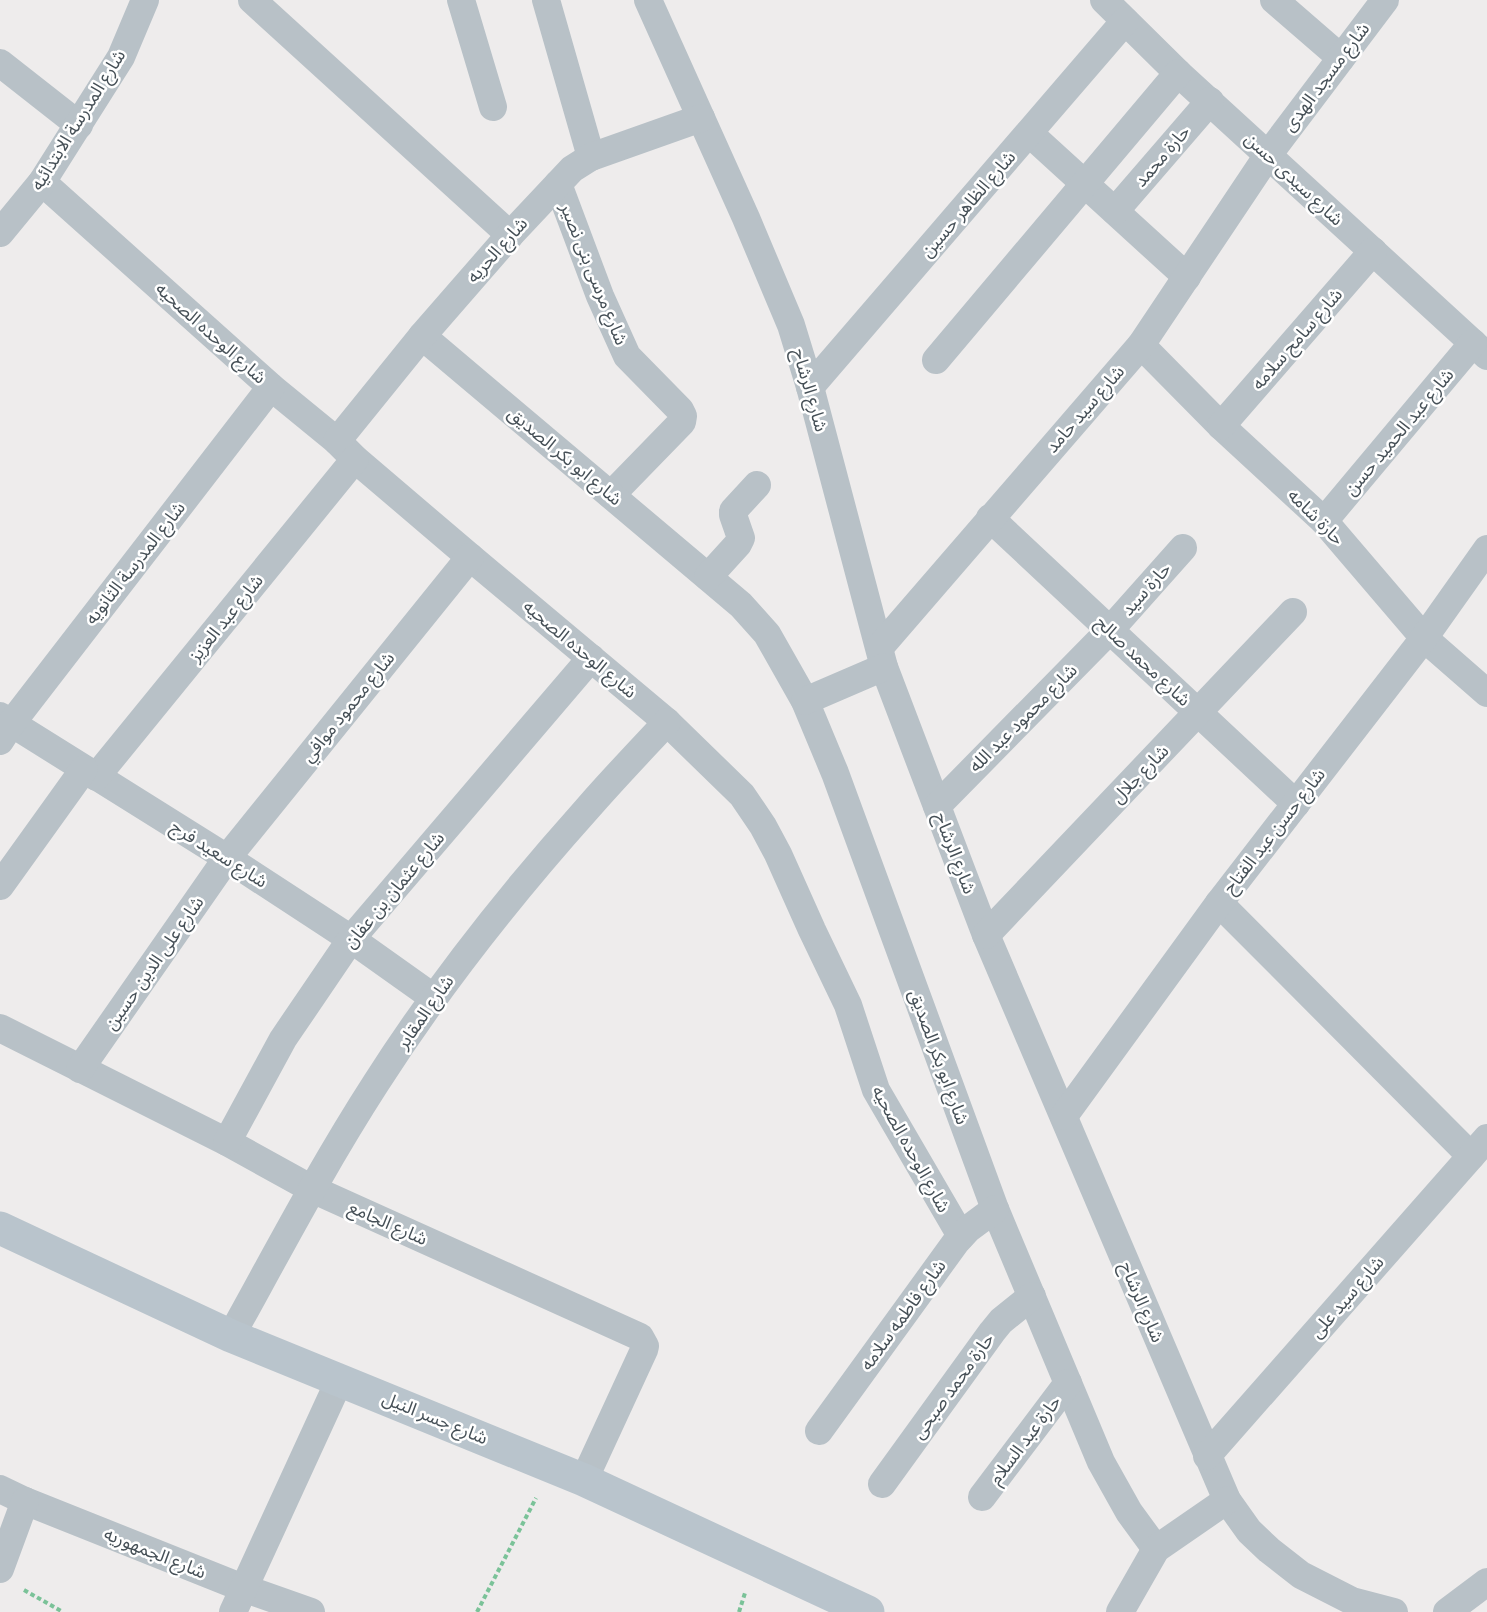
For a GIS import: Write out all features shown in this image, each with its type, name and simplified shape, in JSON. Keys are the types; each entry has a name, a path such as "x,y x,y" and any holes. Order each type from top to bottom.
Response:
{"street":[{"name":"شارع المدرسة الابتدائيه","path":"0,233 42,182 79,125 121,57 145,0"},
{"path":"252,0 510,235"},
{"path":"461,0 493,107"},
{"path":"546,0 591,157"},
{"name":"شارع الرشاح","path":"648,0 746,218 791,325 810,387 882,657 936,806 986,935 1227,1500 1249,1531 1301,1575 1349,1606 1395,1612"},
{"name":"شارع سيدى حسن","path":"1104,0 1178,73 1480,350"},
{"path":"1274,0 1341,58"},
{"name":"شارع مسجد الهدى","path":"1268,155 1384,0"},
{"name":"شارع الظاهر حسين","path":"810,387 1125,21"},
{"path":"0,63 79,125"},
{"path":"936,360 1178,73"},
{"name":"حارة محمد","path":"1115,211 1210,101"},
{"name":"شارع الحريه","path":"346,450 422,336 510,235 572,169 591,157 700,118"},
{"path":"1029,133 1187,277"},
{"name":"شارع سيد حامد","path":"805,701 882,657 990,518 1141,345 1268,155"},
{"name":"شارع الوحده الصحيه","path":"42,182 271,387 667,722 742,795 778,854 848,1005 876,1090 961,1236"},
{"name":"شارع مرسى بنى نصير","path":"558,184 600,296 627,356 680,410 683,416 682,422 611,495"},
{"name":"شارع سامح سلامه","path":"1221,426 1373,251"},
{"name":"شارع ابو بكر الصديق","path":"422,336 741,605 767,634 805,701 840,784 995,1209 1101,1462 1129,1512 1156,1549"},
{"name":"حارة شامه","path":"1141,345 1221,426 1324,521 1424,638 1487,693"},
{"name":"شارع عبد الحميد حسن","path":"1324,521 1480,350"},
{"name":"شارع المدرسة الثانويه","path":"4,727 271,387"},
{"name":"شارع عبد العزيز","path":"0,886 346,450"},
{"path":"708,577 738,544 741,538 733,511 757,485"},
{"name":"شارع محمد صالح","path":"990,518 1296,804"},
{"name":"حارة سيد","path":"1110,630 1183,548"},
{"name":"شارع حسن عبد الفتاح","path":"1064,1116 1219,903 1424,638 1486,552"},
{"name":"شارع محمود موافي","path":"227,858 470,557"},
{"name":"شارع جلال","path":"986,935 1293,612"},
{"name":"شارع محمود عبد الله","path":"936,806 1110,630"},
{"name":"شارع عثمان بن عفان","path":"227,1142 283,1039 351,939 591,658"},
{"name":"شارع المقابر","path":"231,1336 312,1189 376,1083 434,998 510,898 667,722"},
{"name":"شارع سعيد فرج","path":"4,727 90,773 227,858 351,939 434,998"},
{"name":"شارع على الدين حسين","path":"80,1069 227,858"},
{"path":"1219,903 1479,1147"},
{"name":"شارع الجامع","path":"0,1028 227,1142 312,1189 640,1337 644,1341 644,1350 584,1480"},
{"name":"شارع سيد على","path":"1207,1455 1479,1147"},
{"name":"شارع فاطمه سلامه","path":"819,1431 961,1236 995,1209"},
{"name":"شارع جسر النيل","path":"0,1228 231,1336 584,1480 854,1609"},
{"name":"حارة محمد صبحى","path":"882,1484 992,1332 1001,1321 1032,1296"},
{"path":"238,1600 340,1379"},
{"name":"حارة عبد السلام","path":"982,1497 1068,1383"},
{"path":"9,1577 12,1495"},
{"name":"شارع الجمهوريه","path":"12,1495 238,1600 311,1612"},
{"path":"1120,1612 1156,1549 1227,1500"},
{"path":"1447,1612 1487,1582"}],"path":[{"path":"477,1612 552,1466"},
{"path":"9,1577 26,1591 63,1612"}]}
